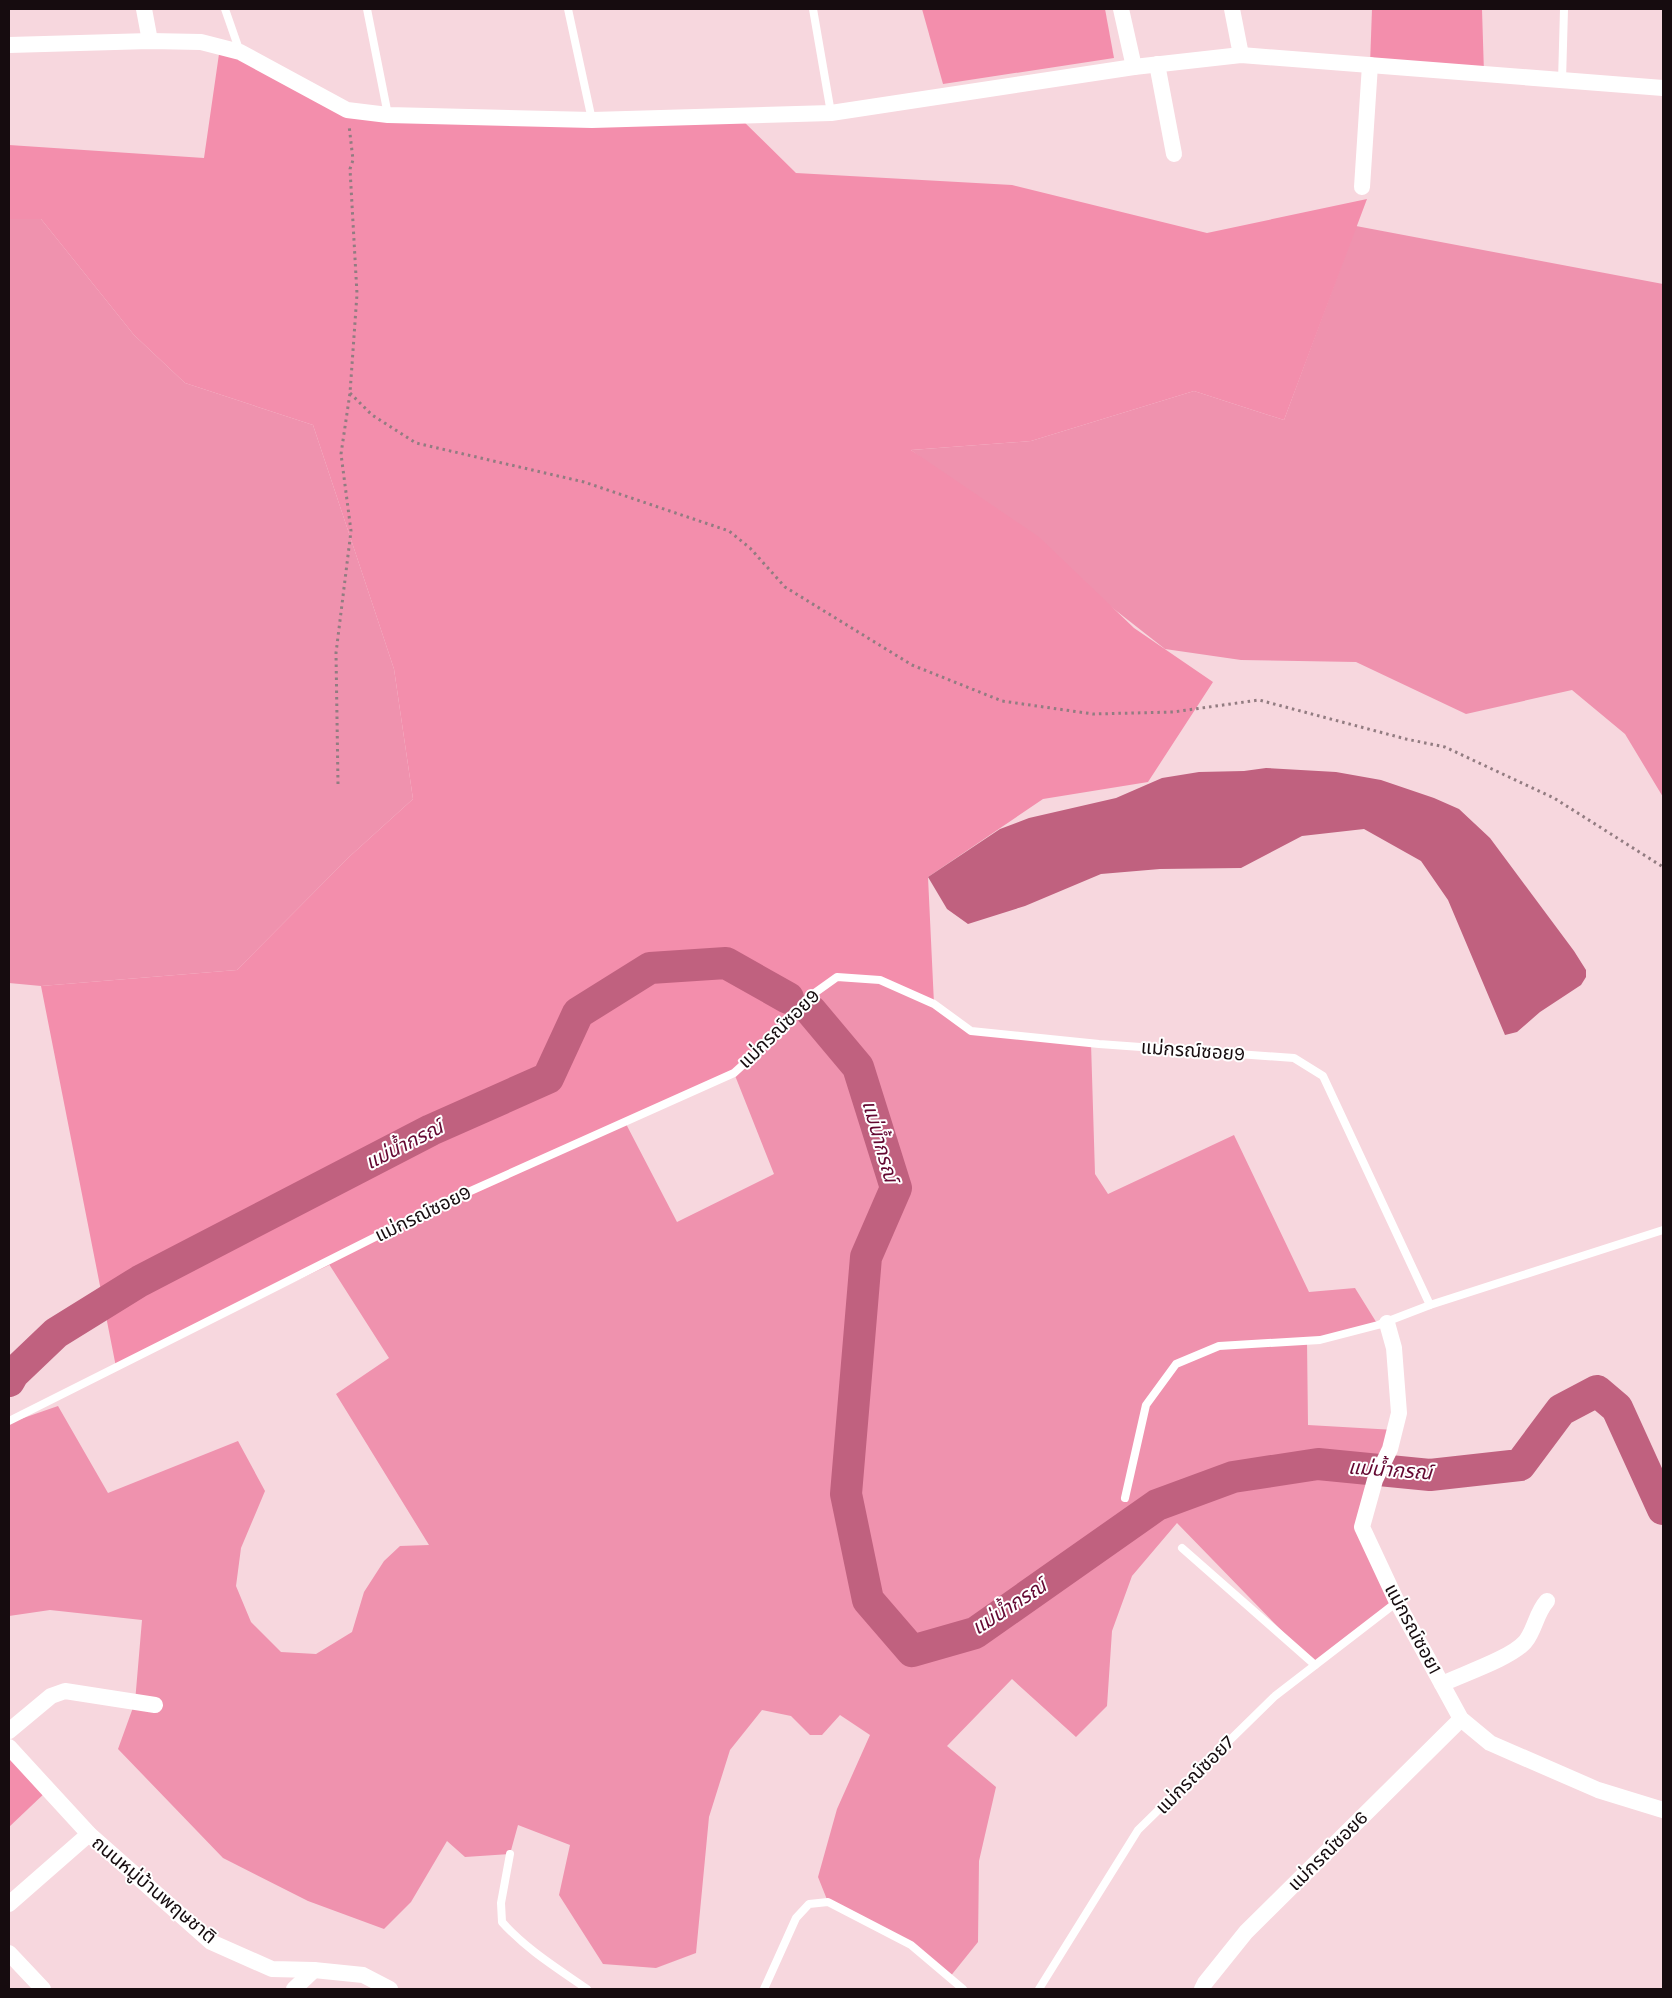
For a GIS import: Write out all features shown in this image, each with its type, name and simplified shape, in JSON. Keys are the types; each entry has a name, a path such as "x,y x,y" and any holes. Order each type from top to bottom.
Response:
{"street":[{"path":"144,9 150,41"},
{"path":"1122,9 1134,67"},
{"path":"1232,9 1242,55"},
{"path":"9,45 150,41 201,42 240,52 347,110 388,115 592,120 831,113 1134,67 1242,55 1663,88"},
{"path":"1157,64 1174,154"},
{"path":"1362,187 1370,65"},
{"name":"แม่กรณ์ซอย1","path":"1387,1323 1394,1348 1399,1412 1395,1433 1379,1472 1362,1527 1397,1602 1461,1719 1490,1743 1598,1790 1663,1810"},
{"path":"1442,1684 1514,1652 1525,1642 1541,1607 1547,1601"},
{"path":"9,1732 51,1696 65,1691 155,1705"},
{"name":"แม่กรณ์ซอย6","path":"1202,1989 1246,1932 1461,1719"},
{"name":"ถนนหมู่บ้านพฤษชาติ","path":"9,1746 89,1834 211,1942 272,1969 314,1970 363,1975 390,1989"},
{"path":"9,1904 89,1834"},
{"path":"9,1953 42,1989"},
{"path":"294,1989 314,1970"}],"lane":[{"path":"225,9 240,52"},
{"path":"367,9 388,115"},
{"path":"568,9 592,120"},
{"path":"813,9 831,113"},
{"path":"1562,81 1564,9"},
{"name":"แม่กรณ์ซอย9","path":"9,1421 438,1206 734,1073 780,1031 809,996 837,976 880,980 934,1004 971,1031 1099,1044 1294,1058 1323,1076 1430,1305"},
{"path":"1125,1498 1146,1405 1176,1364 1219,1346 1320,1340 1387,1323 1430,1305 1663,1230"},
{"path":"1182,1548 1315,1664"},
{"name":"แม่กรณ์ซอย7","path":"1039,1989 1138,1830 1275,1696 1397,1602"},
{"path":"510,1854 501,1903 502,1922 514,1936 587,1989"},
{"path":"764,1989 796,1918 809,1904 828,1902 912,1946 963,1989"}],"path":[{"path":"338,784 336,653 350,531 341,454 350,393 357,294 350,169 353,160 347,110"},
{"path":"350,393 372,415 416,442 584,482 729,531 750,548 785,587 912,665 1002,701 1093,714 1173,712 1259,700 1406,739 1445,747 1554,798 1663,867"}],"shaded area":[{"path":"922,9 1105,9 1114,58 943,84"},
{"path":"1372,9 1482,9 1484,74 1370,65"},
{"path":"220,47 347,110 738,116 796,173 1012,185 1207,233 1367,199 1284,420 1194,391 1031,441 911,450 1039,537 1134,628 1213,682 1148,782 1043,799 928,877 934,1004 880,980 837,977 809,997 734,1073 116,1367 41,986 237,970 349,857 413,799 394,669 313,425 185,383 134,335 41,219 9,219 9,145 204,158"},
{"path":"9,219 41,219 134,335 185,383 313,425 394,669 413,799 349,857 237,970 41,986 9,983"},
{"path":"1356,226 1663,284 1663,797 1625,734 1572,690 1466,714 1356,662 1241,660 1165,649 911,450 1031,441 1194,391 1284,420"},
{"path":"1266,768 1336,772 1381,780 1434,798 1459,809 1490,838 1574,951 1586,970 1586,977 1581,985 1540,1012 1517,1032 1505,1035 1448,900 1421,861 1364,829 1302,836 1241,868 1160,869 1101,874 1025,906 968,924 947,909 928,877 1000,829 1029,818 1116,798 1162,778 1199,772 1244,771"},
{"path":"837,977 880,980 934,1004 971,1031 1091,1043 1095,1174 1108,1194 1234,1135 1309,1292 1355,1288 1378,1325 1307,1341 1308,1425 1395,1430 1359,1527 1397,1602 1315,1665 1177,1523 1132,1576 1112,1631 1107,1706 1076,1737 1012,1679 947,1746 996,1787 979,1861 978,1942 949,1978 911,1945 828,1902 818,1877 837,1809 870,1735 840,1715 822,1735 810,1735 791,1716 762,1710 730,1750 709,1817 696,1953 656,1968 603,1964 559,1895 570,1845 518,1825 510,1854 465,1857 447,1841 411,1902 384,1929 308,1901 223,1858 118,1749 135,1702 142,1620 50,1610 9,1616 9,1423 58,1406 108,1493 238,1441 265,1491 241,1548 236,1586 251,1622 281,1652 316,1654 352,1632 364,1592 384,1561 400,1546 429,1545 336,1394 389,1358 327,1261 625,1122 677,1222 774,1174 734,1073 809,997"},
{"path":"9,1749 48,1790 9,1827"}],"waterway":[{"name":"แม่น้ำกรณ์","path":"9,1381 13,1374 56,1333 140,1281 431,1130 548,1078 578,1013 650,968 726,963 788,998"},
{"name":"แม่น้ำกรณ์","path":"811,1011 858,1067 896,1188 866,1257 846,1494 868,1600 912,1651 975,1633 1157,1505 1233,1477 1318,1464 1430,1475 1520,1465 1561,1410 1597,1391 1617,1408 1663,1509"}]}
